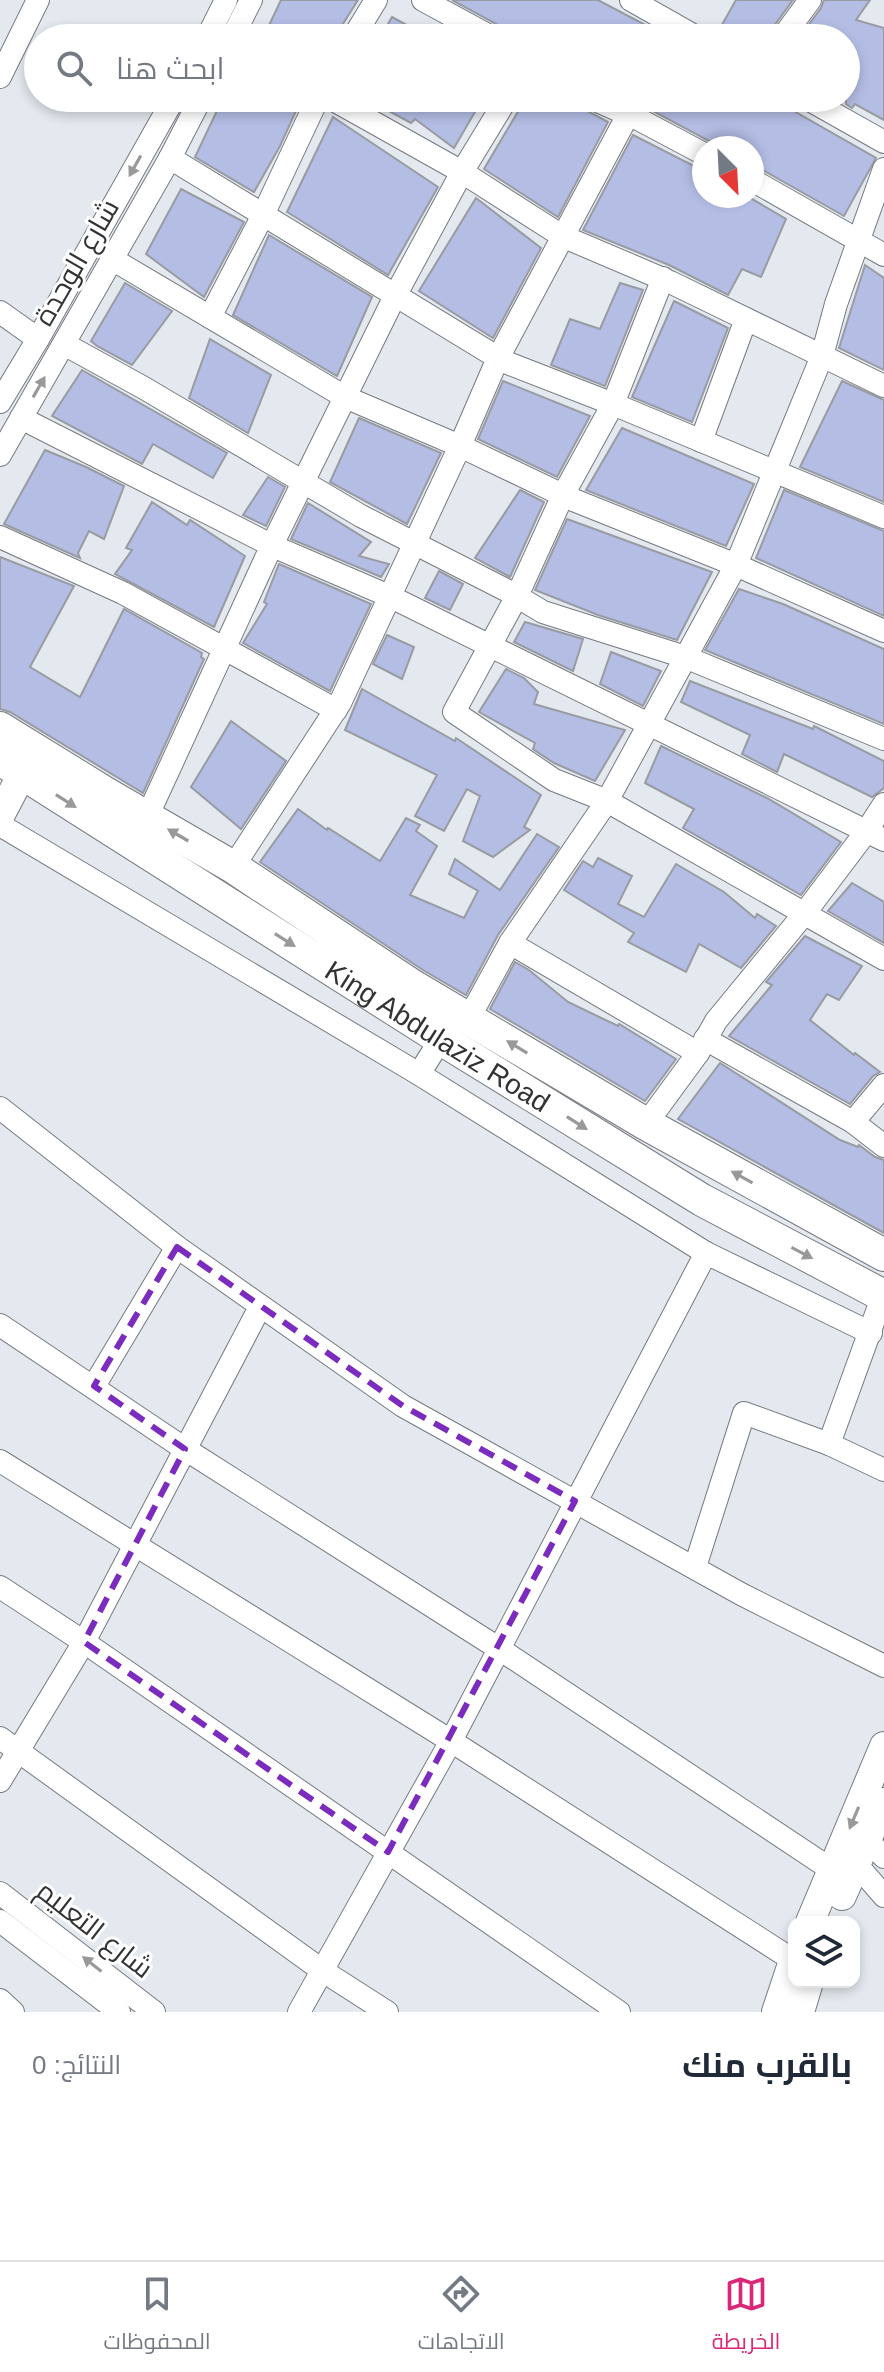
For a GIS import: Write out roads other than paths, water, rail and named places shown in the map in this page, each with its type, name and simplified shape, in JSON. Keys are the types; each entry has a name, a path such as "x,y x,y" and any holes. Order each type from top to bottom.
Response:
{"highway":[{"name":"King Abdulaziz Road","path":"0,728 233,867 413,986 646,1124 884,1255"},
{"name":"King Abdulaziz Road","path":"11,766 441,1039 702,1200 883,1296"}],"main road":[{"path":"0,816 11,766"},
{"path":"815,1916 860,1858 884,1746"},
{"path":"834,1916 884,1802"},
{"path":"776,2012 788,1977"},
{"path":"800,2012 807,1988"}],"street":[{"path":"26,24 38,0"},
{"path":"214,24 226,0"},
{"path":"239,24 251,0"},
{"path":"361,24 376,0"},
{"path":"423,0 467,24"},
{"path":"631,0 662,24"},
{"path":"792,24 810,0"},
{"path":"0,77 24,28"},
{"path":"0,402 166,112"},
{"name":"شارع الوحدة","path":"0,455 194,112"},
{"path":"210,317 311,112"},
{"path":"355,112 462,172 562,236 663,278 884,386"},
{"path":"147,817 272,545 395,296 498,112"},
{"path":"233,867 336,710 498,358 630,112"},
{"path":"642,112 692,146"},
{"path":"831,112 884,142"},
{"path":"170,158 498,358 884,517"},
{"path":"469,1018 510,943 607,801 736,565 822,356 836,304 884,169"},
{"path":"764,187 884,255"},
{"path":"112,259 345,397 460,446 563,495 736,565 884,631"},
{"path":"663,278 613,404 563,495 517,596 454,712 554,780 607,801 884,959"},
{"path":"0,312 38,339"},
{"path":"701,441 746,319"},
{"path":"64,344 361,516 543,612 685,657 884,739"},
{"path":"21,418 272,545 389,596 875,836"},
{"path":"0,537 123,593 336,710"},
{"path":"646,1124 702,1046 716,1021 804,914 875,836 884,804"},
{"path":"0,825 419,1074 706,1253 871,1333"},
{"path":"510,943 702,1046 853,1122 884,1146"},
{"path":"419,1074 441,1039"},
{"path":"853,1122 884,1085"},
{"path":"0,1108 177,1247 403,1406 741,1594 884,1666"},
{"path":"94,1386 177,1247"},
{"path":"299,2012 451,1741 706,1253"},
{"path":"829,1444 883,1296"},
{"path":"0,1781 9,1744 84,1642 260,1307"},
{"path":"0,1325 185,1449 498,1648 860,1858 884,1896"},
{"path":"695,1567 744,1413 829,1444 884,1470"},
{"path":"0,1461 451,1741 788,1955"},
{"path":"0,1587 619,2012"},
{"path":"9,1744 323,1971 387,2012"},
{"name":"شارع التعليم","path":"0,1893 154,2012"},
{"name":"شارع التعليم","path":"0,1921 119,2012"},
{"path":"0,2000 13,2012"}]}
